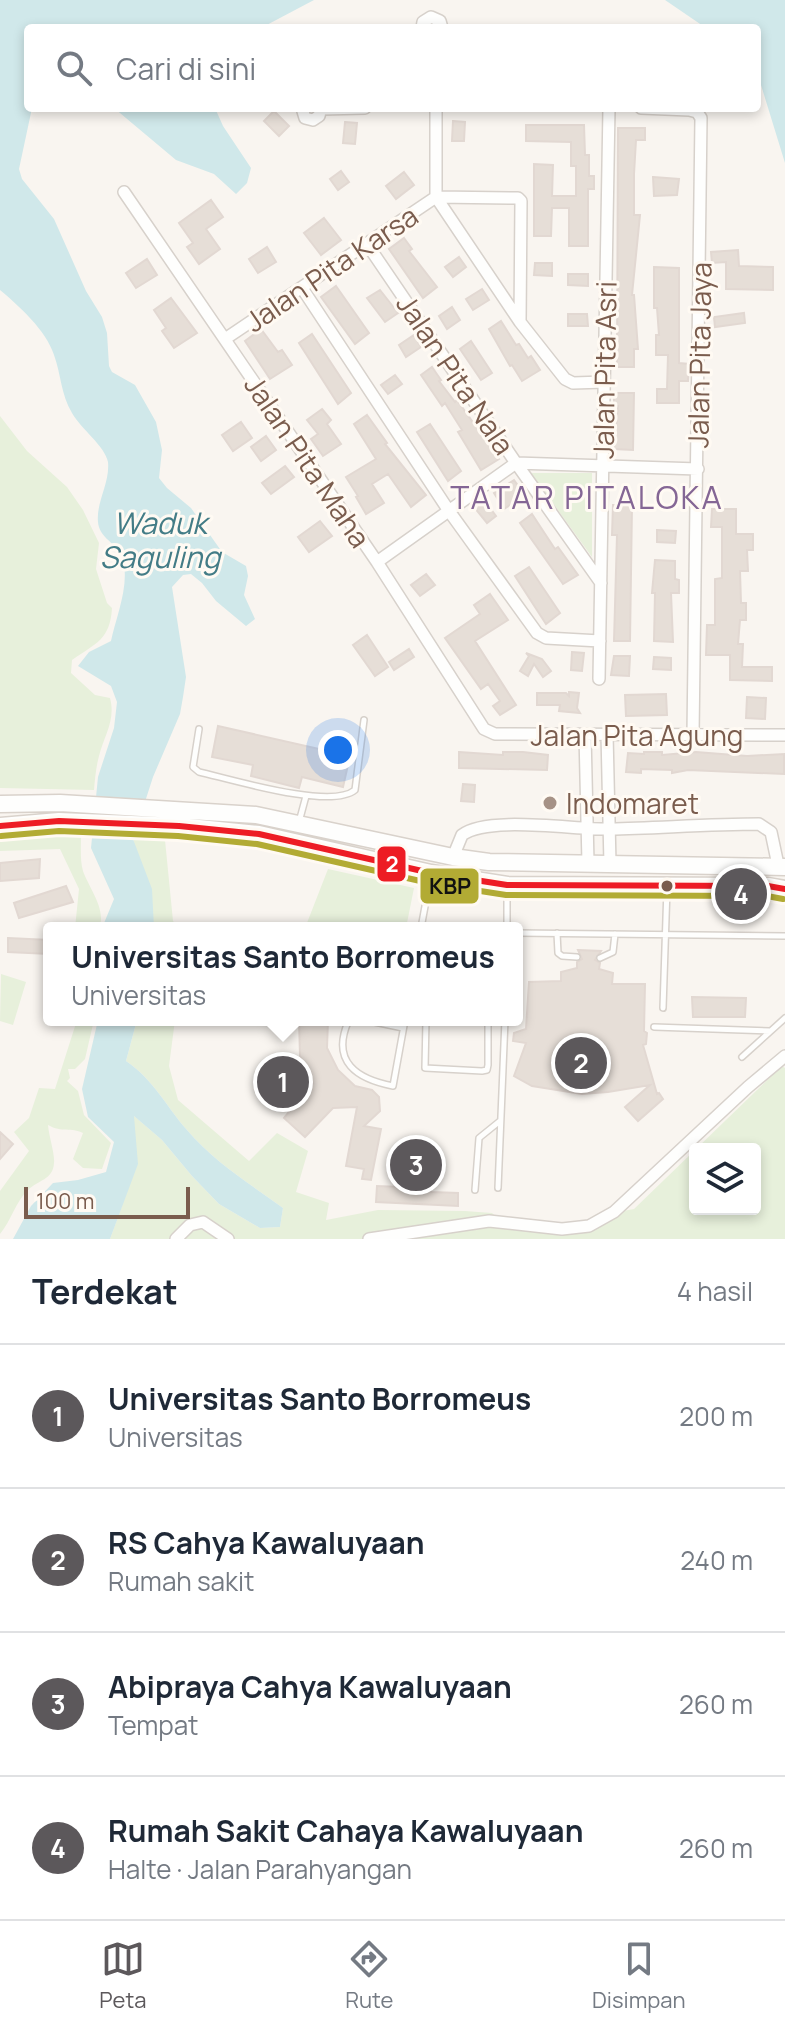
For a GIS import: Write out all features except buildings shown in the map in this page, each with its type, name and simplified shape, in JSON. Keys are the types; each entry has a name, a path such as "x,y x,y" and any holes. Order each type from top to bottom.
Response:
{"main road":[{"path":"0,804 60,803 256,815 489,862 781,866"},
{"path":"0,826 59,821 179,826 259,834 431,873 507,885 768,886 785,889"},
{"path":"391,863 396,845"}],"street":[{"path":"423,24 431,17 441,24"},
{"path":"303,112 305,118 313,120 320,112"},
{"path":"436,112 436,197 520,322 569,381 604,382"},
{"name":"Jalan Pita Asri","path":"599,679 609,112"},
{"name":"Jalan Pita Jaya","path":"693,735 701,118 697,112"},
{"name":"Jalan Pita Maha","path":"124,192 377,562 488,732"},
{"path":"436,197 518,198 521,201 520,322"},
{"name":"Jalan Pita Karsa","path":"225,339 436,197"},
{"name":"Jalan Pita Nala","path":"367,244 601,583"},
{"path":"302,288 449,511 541,637 600,641"},
{"path":"377,562 516,463 698,469"},
{"name":"Jalan Pita Agung","path":"488,732 785,735"},
{"path":"585,734 588,863"},
{"path":"607,734 610,864"},
{"path":"453,857 462,835 477,828 544,823 588,829 759,824 771,832 781,866"},
{"path":"369,1239 489,1221 562,1229 589,1226 614,1212 785,1056"},
{"path":"176,1239 190,1225 203,1222 228,1239"}],"lane":[{"path":"199,729 193,767 199,772 306,796 350,794 355,790 364,720"},
{"path":"298,823 306,796"},
{"path":"422,922 431,873"},
{"path":"507,885 507,922"},
{"path":"663,1008 667,887"},
{"path":"523,933 785,936"},
{"path":"557,933 558,953 577,957"},
{"path":"600,958 613,952 615,934"},
{"path":"742,1057 785,1018"},
{"path":"347,1026 342,1041 355,1073 367,1080 393,1086 403,1028 394,1026"},
{"path":"426,1026 425,1068 482,1071 487,1070 488,1065 488,1026"},
{"path":"498,1188 505,1026"},
{"path":"654,1027 770,1031"},
{"path":"475,1190 479,1138 501,1121"}],"green space":[{"path":"0,416 27,451 67,487 83,510 99,543 96,569 107,603 112,608 111,619 100,640 72,660 71,673 95,695 110,698 110,721 98,760 94,790 0,788"},
{"path":"531,473 592,473 592,557"},
{"path":"81,837 82,867 99,907 101,922 76,922 79,889 60,849 0,851 0,840"},
{"path":"133,839 165,840 174,922 153,922"},
{"path":"328,869 414,888 407,922 307,922"},
{"path":"1,974 26,982 13,1025 0,1021"},
{"path":"75,1026 93,1026 85,1059 75,1069 68,1069 70,1078 67,1081 78,1091 84,1115 111,1143 102,1169 83,1168 73,1159 83,1133 48,1125 54,1155 53,1169 24,1195 0,1234 0,1191 29,1151 14,1132 29,1118 39,1088 55,1089"},
{"path":"135,1026 174,1026 169,1066 178,1100 249,1161 277,1133 308,1151 296,1192 329,1203 326,1220 378,1210 465,1211 492,1213 508,1228 571,1230 606,1214 634,1209 689,1156 689,1215 761,1215 761,1143 702,1143 782,1066 785,1068 785,1239 110,1239 122,1206 133,1115 162,1140 219,1204 260,1228 280,1227 283,1208 209,1152 136,1068 126,1061"}],"water":[{"name":"Waduk Saguling","path":"0,0 314,0 269,24 24,24 24,112 31,112 19,169 22,179 54,219 86,291 102,317 112,372 135,385 156,422 162,450 159,478 191,508 222,552 246,566 248,576 244,595 255,619 246,626 216,601 191,574 183,575 172,587 186,677 183,697 180,714 153,777 133,839 152,889 154,922 104,922 114,899 91,848 98,777 114,728 117,702 111,686 78,666 89,652 111,641 125,573 119,552 103,535 98,522 108,462 68,406 54,355 45,337 0,290"},
{"path":"665,0 785,0 785,163 761,85 761,24 700,24"},
{"path":"119,112 217,112 251,168 247,183 236,194 214,174 176,160"},
{"path":"97,1026 135,1026 126,1061 152,1084 187,1130 209,1152 283,1208 280,1227 260,1228 219,1204 162,1140 134,1116 138,1164 110,1239 13,1239 31,1206 53,1183 106,1172 114,1142 88,1117 82,1089"}],"transit line":[{"name":"2","path":"0,826 59,821 179,826 259,834 431,873 507,885 768,886 785,889"},
{"name":"KBP","path":"1,836 59,831 178,836 257,844 429,883 506,895 767,896 783,899"}],"place":[{"name":"Indomaret","path":"550,803"},
{"name":"Rumah Sakit Cahaya Kawaluyaan","path":"741,894"},
{"name":"RS Cahya Kawaluyaan","path":"581,1063"},
{"name":"Universitas Santo Borromeus","path":"283,1082"},
{"name":"Abipraya Cahya Kawaluyaan","path":"416,1165"}],"district":[{"name":"TATAR PITALOKA","path":"587,497"}]}
